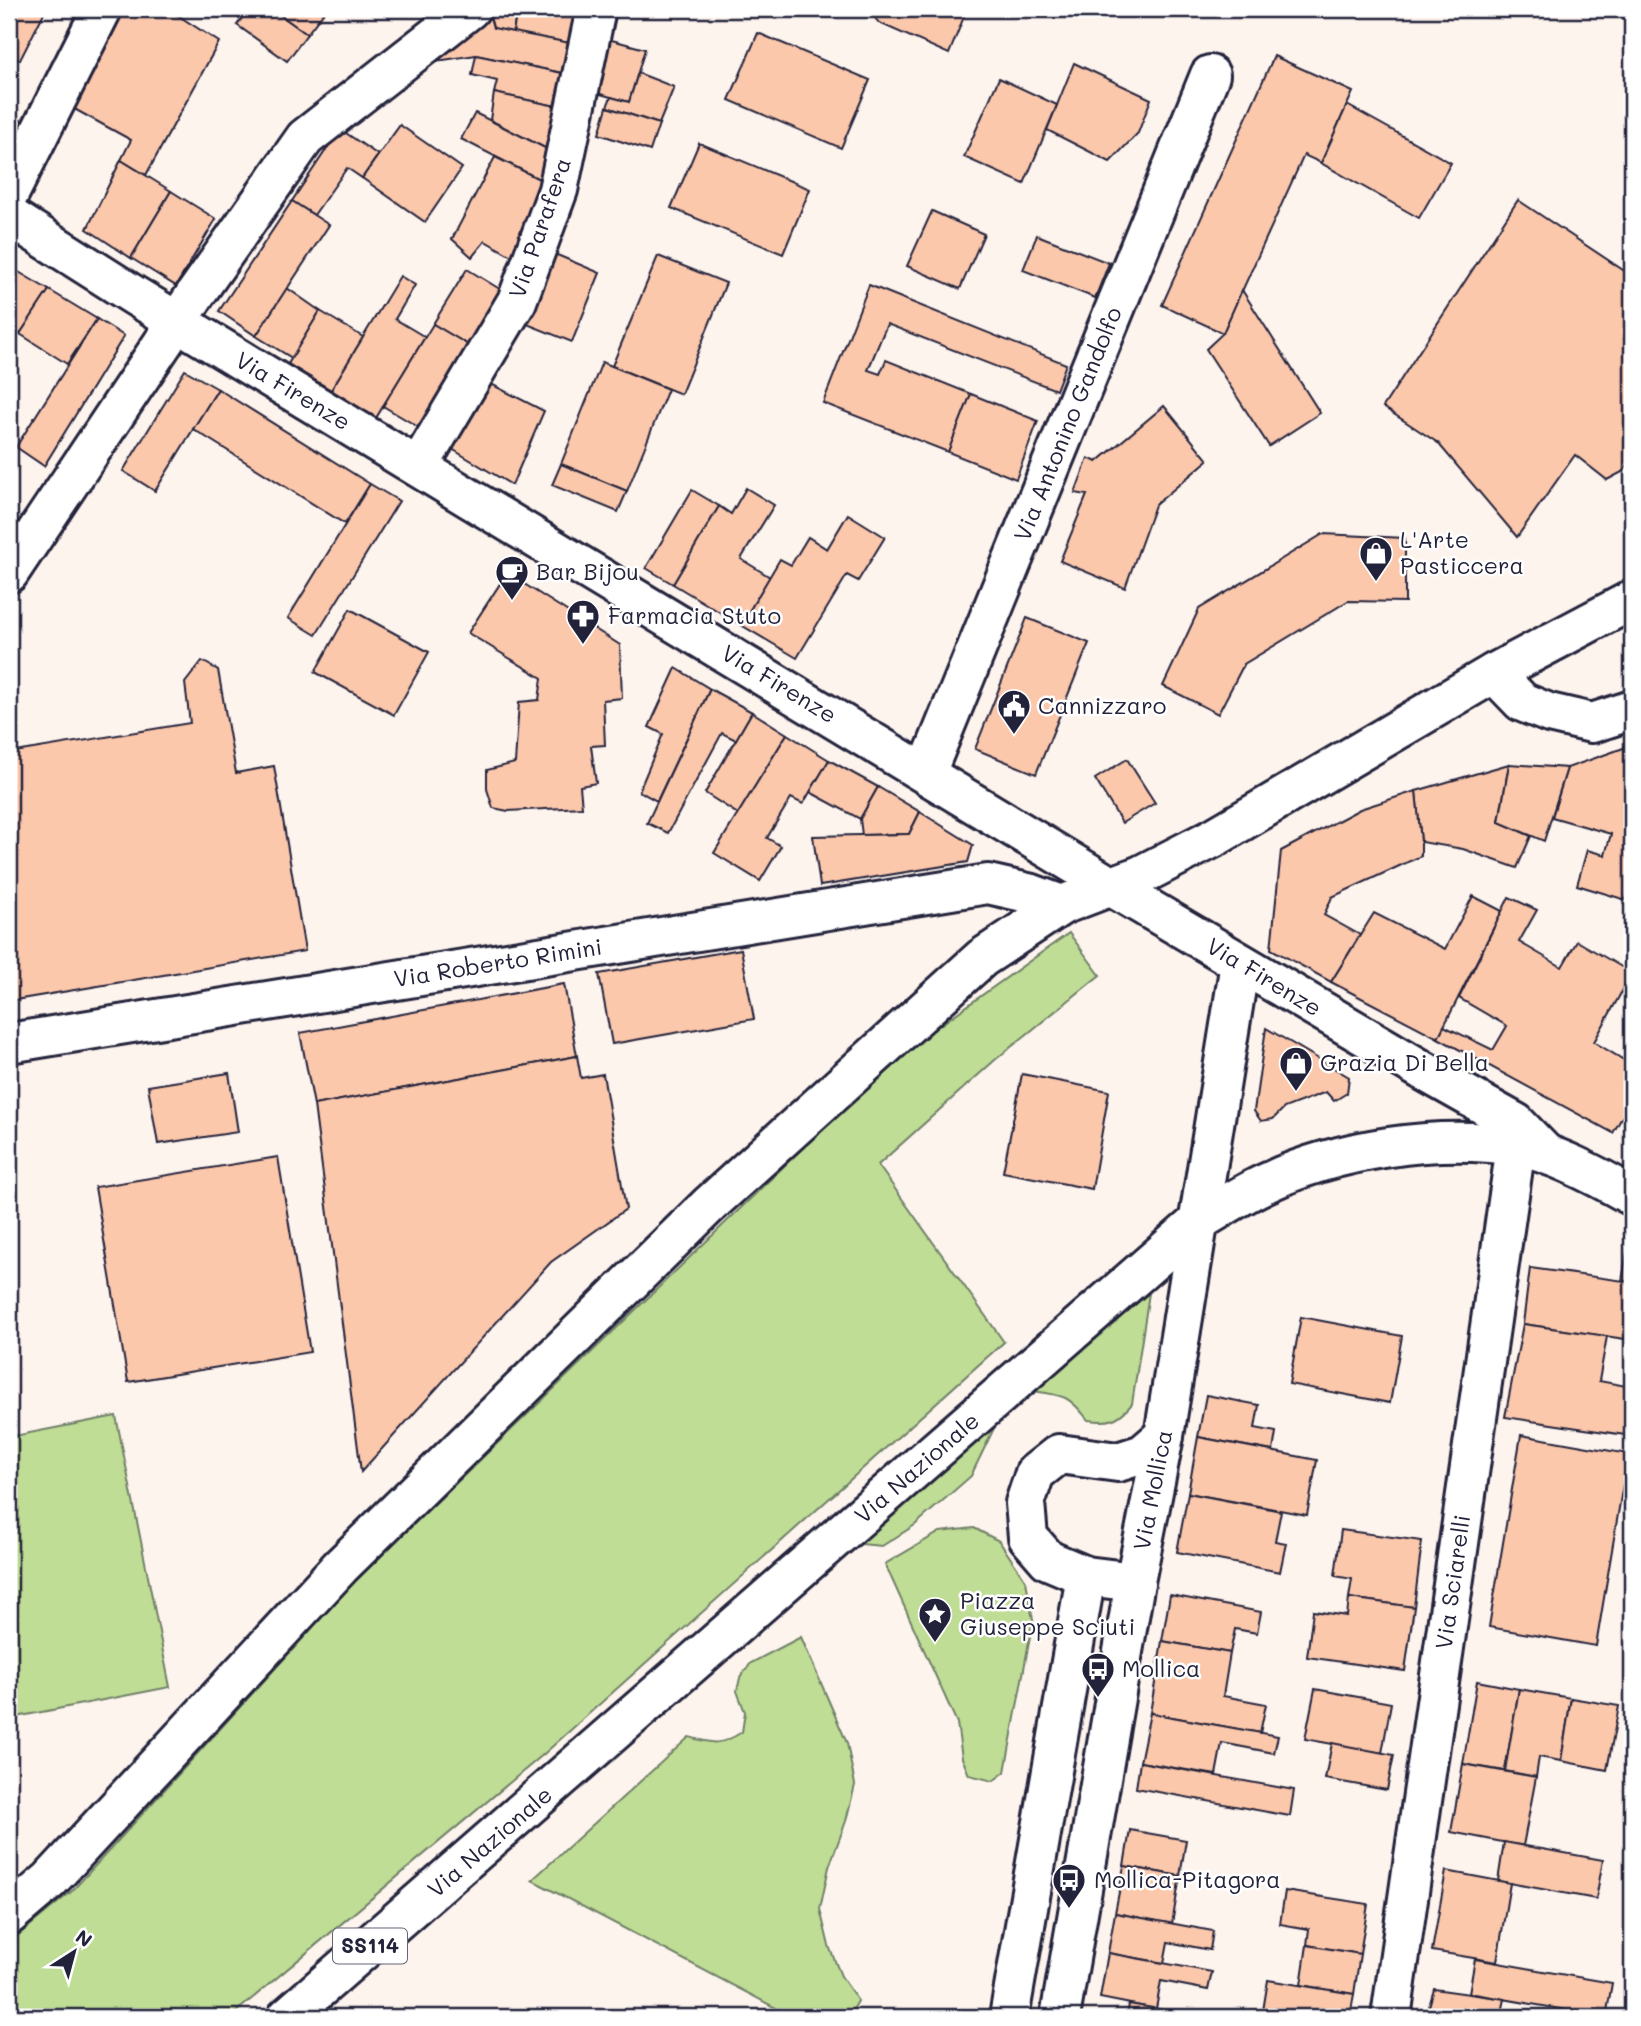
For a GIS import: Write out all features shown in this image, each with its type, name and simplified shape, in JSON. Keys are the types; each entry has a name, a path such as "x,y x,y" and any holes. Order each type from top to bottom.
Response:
{"street":[{"path":"9,194 102,9"},
{"path":"9,573 177,321 305,138 470,9"},
{"name":"Via Parafera","path":"419,466 517,301 558,190 596,9"},
{"name":"Via Antonino Gandolfo","path":"926,773 1210,75"},
{"name":"Via Firenze","path":"9,216 177,321 1112,887 1516,1123 1531,1150"},
{"path":"9,1914 50,1880 340,1567 710,1205 982,958 1062,905 1141,875 1215,836 1494,673 1632,600"},
{"path":"1494,673 1522,702 1549,713 1592,723 1632,710"},
{"path":"988,884 1036,840"},
{"path":"988,884 1032,894 1062,905"},
{"name":"Via Roberto Rimini","path":"9,1043 988,884"},
{"name":"Via Mollica","path":"1060,2017 1135,1582 1164,1436 1240,963"},
{"path":"1429,1074 1442,1094 1449,1119 1448,1143"},
{"name":"Via Nazionale","path":"287,2017 1199,1221 1264,1183 1341,1156 1410,1144 1448,1143 1531,1150 1610,1183 1632,1196"},
{"name":"Via Sciarelli","path":"1391,2017 1531,1150"},
{"path":"1135,1582 1086,1576 1048,1560 1028,1537 1025,1503 1035,1473 1059,1454 1118,1462 1143,1454 1164,1436"},
{"path":"1009,2017 1086,1576"}],"green space":[{"path":"1069,933 1100,975 995,1060 878,1165 1004,1342 545,1753 230,2017 9,2017 9,1943 72,1891 356,1580 901,1053"},
{"path":"1149,1293 1132,1404 1122,1414 1108,1421 1088,1420 1076,1405 1065,1398 1033,1391"},
{"path":"116,1416 170,1687 16,1717 9,1679 9,1437"},
{"path":"997,1422 971,1476 915,1525 882,1546 860,1544"},
{"path":"974,1528 999,1541 1026,1581 1033,1620 1005,1772 993,1781 969,1775 962,1758 957,1723 885,1564 940,1532"},
{"path":"801,1637 847,1743 855,1785 846,1821 829,1867 820,1909 829,1946 841,1976 858,2001 849,2017 793,2017 532,1880 689,1737 716,1742 728,1740 742,1732 745,1712 737,1691 740,1678 751,1663"}],"building":[{"path":"9,9 46,9 20,60 9,55"},
{"path":"121,9 168,9 219,42 146,175 121,160 131,140 67,105"},
{"path":"249,9 272,9 307,34 287,61 237,25"},
{"path":"272,9 326,9 307,34"},
{"path":"500,9 517,9 513,33 493,28 490,17"},
{"path":"517,9 583,9 575,44 513,33"},
{"path":"868,9 967,9 949,54 879,23"},
{"path":"490,17 493,28 575,44 567,74 476,55 437,61"},
{"path":"758,33 870,80 841,148 729,100"},
{"path":"608,39 645,49 629,102 593,92"},
{"path":"476,55 567,74 561,107 494,93 497,81 472,75"},
{"path":"1274,56 1353,92 1321,163 1304,155 1223,333 1162,305"},
{"path":"1074,63 1151,99 1138,133 1110,162 1047,130"},
{"path":"638,73 674,87 659,124 607,107 611,97 629,102"},
{"path":"999,78 1057,105 1024,184 964,157"},
{"path":"494,93 561,107 551,151 490,120"},
{"path":"1347,105 1451,163 1419,218 1321,163"},
{"path":"607,107 659,124 650,151 599,134"},
{"path":"9,112 34,129 9,171"},
{"path":"475,113 551,151 545,182 461,139"},
{"path":"400,125 462,168 425,222 362,178"},
{"path":"340,129 378,155 362,178 347,168 314,215 292,201"},
{"path":"699,143 810,189 783,254 671,208"},
{"path":"495,157 545,182 517,259 485,241 472,257 452,239"},
{"path":"121,160 171,191 131,258 87,229"},
{"path":"171,191 216,219 176,286 131,258"},
{"path":"1518,200 1632,276 1632,459 1624,471 1607,480 1575,455 1517,537 1438,443 1383,407"},
{"path":"292,201 329,225 256,336 219,311"},
{"path":"932,211 984,234 960,289 907,266"},
{"path":"1037,235 1109,263 1095,298 1023,270"},
{"path":"550,252 600,273 572,342 522,322"},
{"path":"658,256 726,283 681,394 612,366"},
{"path":"9,265 17,271 9,286"},
{"path":"467,269 503,291 470,346 433,324"},
{"path":"17,271 49,290 20,334 9,326 9,286"},
{"path":"400,276 415,285 395,319 425,337 376,418 331,390"},
{"path":"869,285 1066,364 1056,390 887,324 868,370 880,374 886,360 971,394 948,452 823,403"},
{"path":"287,288 320,311 292,358 256,336"},
{"path":"49,290 97,319 67,364 20,334"},
{"path":"1242,290 1320,413 1269,446 1206,349 1223,333"},
{"path":"320,311 363,337 331,390 288,364"},
{"path":"97,319 124,336 44,466 16,447"},
{"path":"433,324 470,346 420,428 383,406"},
{"path":"602,362 668,389 627,491 561,464"},
{"path":"185,370 218,389 155,491 123,471"},
{"path":"491,384 544,411 512,485 452,449"},
{"path":"218,389 370,484 345,524 193,429"},
{"path":"971,394 1038,421 1016,479 948,452"},
{"path":"1164,406 1208,460 1155,505 1125,588 1060,561 1087,495 1075,493 1088,458 1097,462"},
{"path":"561,464 627,491 618,512 552,485"},
{"path":"370,484 399,501 316,635 288,618"},
{"path":"746,488 774,505 741,559 770,577 741,625 673,584 719,506 731,514"},
{"path":"692,490 719,506 673,584 646,568"},
{"path":"848,514 885,537 858,581 847,575 797,658 741,625 780,559 791,565 808,537 827,549"},
{"path":"1323,534 1405,538 1405,602 1348,601 1244,664 1218,714 1163,686 1199,609"},
{"path":"507,573 620,645 622,698 603,700 605,745 591,746 596,783 580,786 582,807 508,811 493,808 487,789 487,770 515,763 519,702 539,700 542,678 468,633"},
{"path":"350,609 429,652 394,715 315,672"},
{"path":"1027,618 1089,643 1036,774 975,749"},
{"path":"202,661 218,670 236,773 274,766 305,951 9,1001 9,753 190,723 185,683"},
{"path":"676,668 710,689 657,801 639,791 663,734 649,727"},
{"path":"710,689 752,712 736,740 722,733 668,833 647,823"},
{"path":"752,712 787,734 738,814 705,793"},
{"path":"787,734 829,760 803,804 791,798 767,838 781,846 760,881 714,853"},
{"path":"1632,745 1632,878 1626,900 1577,885 1587,850 1605,855 1611,834 1552,817 1567,768"},
{"path":"1127,759 1155,803 1122,823 1095,779"},
{"path":"829,760 878,787 860,819 810,792"},
{"path":"1509,764 1499,822 1531,836 1517,868 1463,849 1421,842 1416,791"},
{"path":"1509,764 1567,768 1544,841 1499,822"},
{"path":"878,787 920,812 909,834 862,835 860,819"},
{"path":"1416,791 1421,856 1332,897 1324,915 1360,935 1331,982 1271,949 1281,851 1360,809"},
{"path":"920,812 973,845 968,862 820,886 813,836 909,834"},
{"path":"1473,896 1502,911 1438,1038 1331,982 1374,913 1445,949"},
{"path":"1509,897 1537,910 1519,942 1562,967 1577,941 1632,973 1594,1042 1624,1060 1632,1046 1632,1100 1613,1133 1438,1038 1444,1026 1493,1050 1507,1026 1459,998"},
{"path":"741,949 754,1019 612,1044 599,974"},
{"path":"564,984 577,1056 314,1105 300,1033"},
{"path":"1266,1028 1349,1077 1347,1093 1334,1101 1326,1092 1284,1108 1273,1119 1261,1121 1254,1111"},
{"path":"577,1056 581,1078 603,1074 626,1209 551,1262 361,1472 314,1105"},
{"path":"229,1073 238,1132 158,1144 148,1086"},
{"path":"1022,1074 1109,1091 1092,1189 1003,1172"},
{"path":"278,1157 310,1352 128,1382 95,1187"},
{"path":"1630,1235 1632,1236 1632,1282 1622,1281"},
{"path":"1530,1268 1632,1282 1632,1340 1523,1324"},
{"path":"1301,1317 1402,1336 1390,1403 1289,1384"},
{"path":"1523,1324 1607,1336 1599,1381 1632,1387 1632,1436 1505,1417"},
{"path":"1206,1395 1259,1405 1255,1428 1276,1432 1273,1451 1198,1437"},
{"path":"1521,1435 1628,1454 1596,1646 1489,1627"},
{"path":"1198,1437 1317,1460 1307,1515 1188,1493"},
{"path":"1188,1493 1281,1511 1275,1541 1286,1543 1280,1572 1177,1552"},
{"path":"1341,1530 1422,1541 1414,1607 1349,1598 1352,1579 1335,1576"},
{"path":"1170,1595 1261,1612 1257,1633 1235,1629 1230,1653 1162,1641"},
{"path":"1349,1598 1414,1607 1405,1671 1307,1657 1313,1611 1347,1616"},
{"path":"1162,1641 1230,1653 1223,1696 1266,1704 1260,1733 1150,1713"},
{"path":"1477,1681 1519,1689 1505,1771 1463,1764"},
{"path":"1315,1689 1391,1703 1382,1753 1305,1739"},
{"path":"1519,1689 1571,1698 1561,1761 1539,1757 1536,1777 1505,1771"},
{"path":"1571,1698 1619,1706 1607,1770 1561,1761"},
{"path":"1150,1713 1278,1736 1274,1753 1222,1743 1216,1775 1140,1762"},
{"path":"1332,1743 1394,1755 1387,1790 1325,1779"},
{"path":"1140,1762 1294,1790 1290,1816 1136,1788"},
{"path":"1463,1764 1536,1777 1523,1846 1451,1832"},
{"path":"1130,1830 1186,1840 1180,1876 1124,1866"},
{"path":"1504,1842 1603,1860 1596,1899 1498,1881"},
{"path":"1124,1866 1180,1876 1172,1924 1115,1913"},
{"path":"1446,1871 1510,1883 1497,1962 1432,1951"},
{"path":"1285,1891 1368,1904 1360,1954 1307,1945 1309,1929 1280,1924"},
{"path":"1115,1913 1213,1931 1210,1950 1168,1942 1164,1963 1108,1953"},
{"path":"1307,1945 1360,1954 1354,1994 1301,1985"},
{"path":"1108,1953 1212,1972 1208,1990 1161,1981 1156,2009 1100,1998"},
{"path":"1475,1959 1612,1983 1606,2017 1469,1993"},
{"path":"1268,1980 1354,1994 1350,2017 1262,2017"},
{"path":"1434,1989 1505,1999 1501,2017 1426,2017"},
{"path":"1129,2004 1188,2014 1188,2017 1127,2017"}],"place":[{"name":"L'Arte Pasticcera","path":"1376,583"},
{"name":"Bar Bijou","path":"512,602"},
{"name":"Farmacia Stuto","path":"583,646"},
{"name":"Cannizzaro","path":"1014,736"},
{"name":"Grazia Di Bella","path":"1296,1093"},
{"name":"Piazza Giuseppe Sciuti","path":"935,1644"},
{"name":"Mollica","path":"1098,1699"},
{"name":"Mollica-Pitagora","path":"1069,1910"}]}
